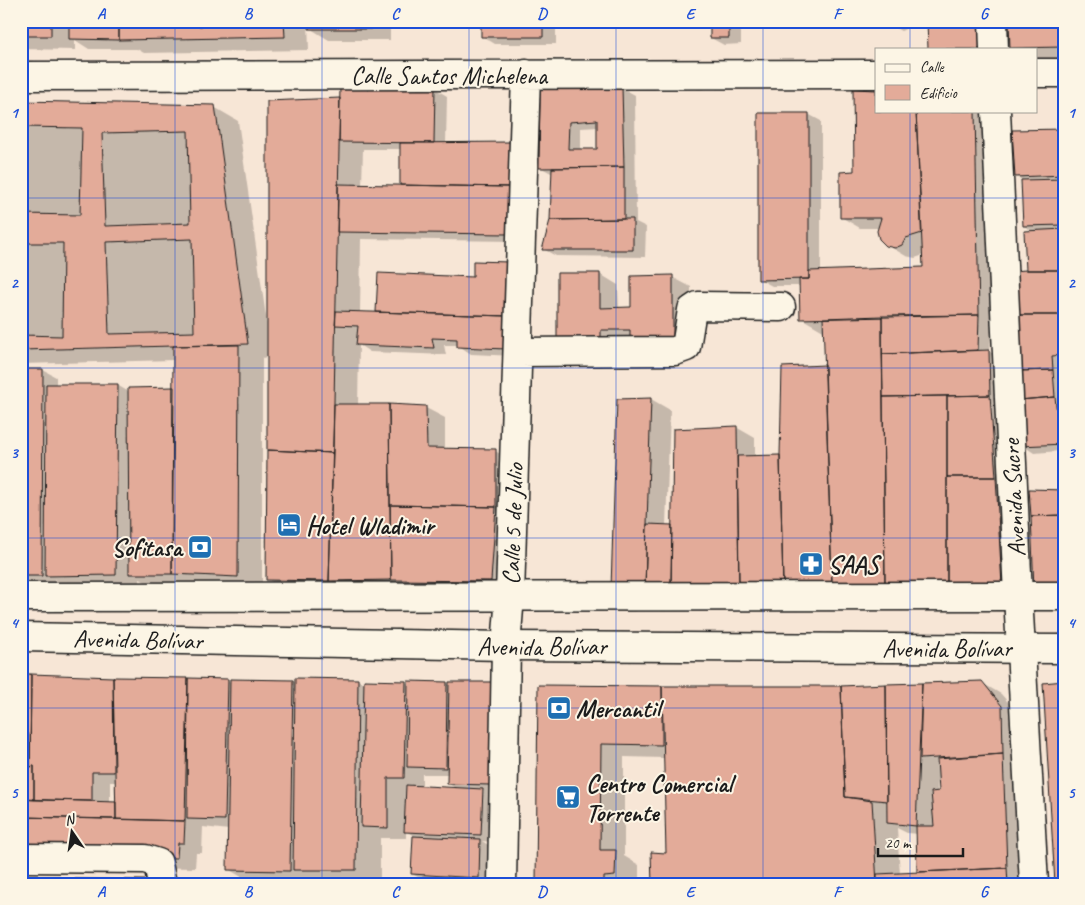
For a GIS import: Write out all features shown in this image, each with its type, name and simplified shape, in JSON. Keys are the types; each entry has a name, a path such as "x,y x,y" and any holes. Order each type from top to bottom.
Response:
{"street":[{"path":"993,21 994,48"},
{"path":"1038,73 1064,73"},
{"name":"Calle 5 de Julio","path":"502,884 506,646 510,596 526,74"},
{"name":"Calle Santos Michelena","path":"21,76 875,74"},
{"name":"Avenida Sucre","path":"996,112 1020,649 1034,884"},
{"path":"518,352 675,351 686,347 692,310 698,306 781,307"},
{"name":"Avenida Bolívar","path":"21,597 1064,596"},
{"name":"Avenida Bolívar","path":"21,637 506,646 1064,649"},
{"path":"21,858 145,859 158,863 162,884"}],"building":[{"path":"21,21 51,21 51,36 21,36"},
{"path":"69,21 119,21 119,40 69,39"},
{"path":"119,21 284,21 285,37 119,40"},
{"path":"142,21 202,21 202,26 142,27"},
{"path":"309,21 372,21 372,29 309,29"},
{"path":"481,21 543,21 543,37 481,37"},
{"path":"710,21 729,21 729,38 710,38"},
{"path":"927,21 979,21 980,48 928,48"},
{"path":"1009,21 1064,21 1064,47 1010,48"},
{"path":"340,87 435,87 434,143 339,142"},
{"path":"622,87 624,167 539,168 540,88","holes":["597,120 597,149 568,149 569,122"]},
{"path":"853,89 875,90 875,112 916,112 922,233 906,238 902,245 895,248 886,246 879,239 877,231 881,218 840,218 840,172 854,171"},
{"path":"340,98 333,453 267,450 267,101"},
{"path":"21,101 215,105 248,344 21,350"},
{"path":"916,112 975,112 979,315 800,319 799,279 809,279 809,271 923,267"},
{"path":"758,113 809,113 809,279 758,280"},
{"path":"21,127 82,128 80,215 21,214"},
{"path":"1064,129 1064,175 1015,177 1012,130"},
{"path":"188,131 190,223 105,226 102,133"},
{"path":"510,142 509,187 400,185 400,143"},
{"path":"624,167 624,219 550,220 552,168"},
{"path":"1064,179 1064,225 1023,226 1021,180"},
{"path":"338,184 509,187 507,234 337,232"},
{"path":"633,219 633,250 542,250 550,220"},
{"path":"1064,229 1064,270 1026,270 1024,231"},
{"path":"192,239 194,332 109,334 106,242"},
{"path":"21,243 63,243 62,336 21,335"},
{"path":"473,261 509,262 507,316 376,312 378,273 473,277"},
{"path":"1064,270 1064,315 1016,315 1014,271"},
{"path":"557,273 600,273 600,308 631,307 631,276 673,275 673,344 630,344 630,330 601,330 601,347 557,348"},
{"path":"336,311 507,316 506,349 457,347 457,339 432,338 434,348 356,345 358,326 335,325"},
{"path":"979,315 978,350 882,354 882,316"},
{"path":"1016,315 1064,315 1064,355 1052,356 1053,370 1017,371"},
{"path":"882,316 885,585 832,584 823,318"},
{"path":"239,345 238,577 172,574 173,346"},
{"path":"989,350 990,395 883,397 882,354"},
{"path":"825,365 832,584 783,586 780,455 782,367"},
{"path":"21,369 43,369 42,576 21,576"},
{"path":"1053,370 1055,397 1019,400 1017,371"},
{"path":"46,384 118,384 116,575 45,576"},
{"path":"174,387 172,574 129,574 128,388"},
{"path":"990,395 996,477 947,477 947,396"},
{"path":"947,396 947,585 885,585 883,397"},
{"path":"1055,397 1057,414 1064,414 1064,444 1020,446 1019,400"},
{"path":"651,398 645,588 611,588 617,399"},
{"path":"334,404 389,404 391,580 329,581"},
{"path":"389,404 426,406 427,448 496,449 496,507 390,505"},
{"path":"737,426 739,586 671,587 673,429"},
{"path":"1059,444 1064,444 1064,490 1060,490"},
{"path":"267,450 333,453 329,581 266,580"},
{"path":"780,455 783,586 739,586 737,456"},
{"path":"947,477 996,477 1002,586 947,585"},
{"path":"1029,489 1064,490 1064,515 1031,516"},
{"path":"390,505 496,507 491,581 391,580"},
{"path":"1064,515 1064,588 1034,589 1031,516"},
{"path":"647,524 672,525 671,587 645,588"},
{"path":"21,674 31,674 30,767 34,766 34,800 21,799"},
{"path":"31,674 113,677 114,772 92,772 92,801 34,800 34,766 30,767"},
{"path":"113,677 188,678 185,821 116,819"},
{"path":"188,678 228,679 225,820 187,819"},
{"path":"295,678 358,679 356,870 293,870"},
{"path":"230,679 293,680 290,871 227,870"},
{"path":"364,680 406,681 404,778 388,778 388,828 361,827"},
{"path":"408,681 447,682 446,768 407,767"},
{"path":"982,681 1002,706 1003,754 920,759 922,683"},
{"path":"1064,681 1064,884 1055,884 1043,683"},
{"path":"449,682 492,682 490,785 447,784"},
{"path":"922,683 916,826 887,823 886,684"},
{"path":"886,684 887,801 845,797 841,686"},
{"name":"Centro Comercial Torrente","path":"538,685 662,686 662,745 601,744 600,850 616,850 615,876 604,877 604,884 536,884"},
{"path":"662,686 841,686 845,797 872,801 877,884 652,884 651,852 666,853"},
{"path":"1003,754 1007,868 917,872 916,826 934,826 931,792 939,791 937,759"},
{"path":"406,785 483,789 481,835 404,832"},
{"path":"21,799 116,802 116,819 21,817"},
{"path":"21,817 185,821 184,843 178,843 177,858 21,855"},
{"path":"413,836 480,839 479,878 411,874"},
{"path":"1007,868 1008,884 877,884 877,874"},
{"path":"21,878 146,880 146,884 21,884"}],"place":[{"name":"Hotel Wladimir","path":"289,525"},
{"name":"Sofitasa","path":"200,547"},
{"name":"SAAS","path":"811,564"},
{"name":"Mercantil","path":"559,708"},
{"name":"Centro Comercial Torrente","path":"568,797"}]}
